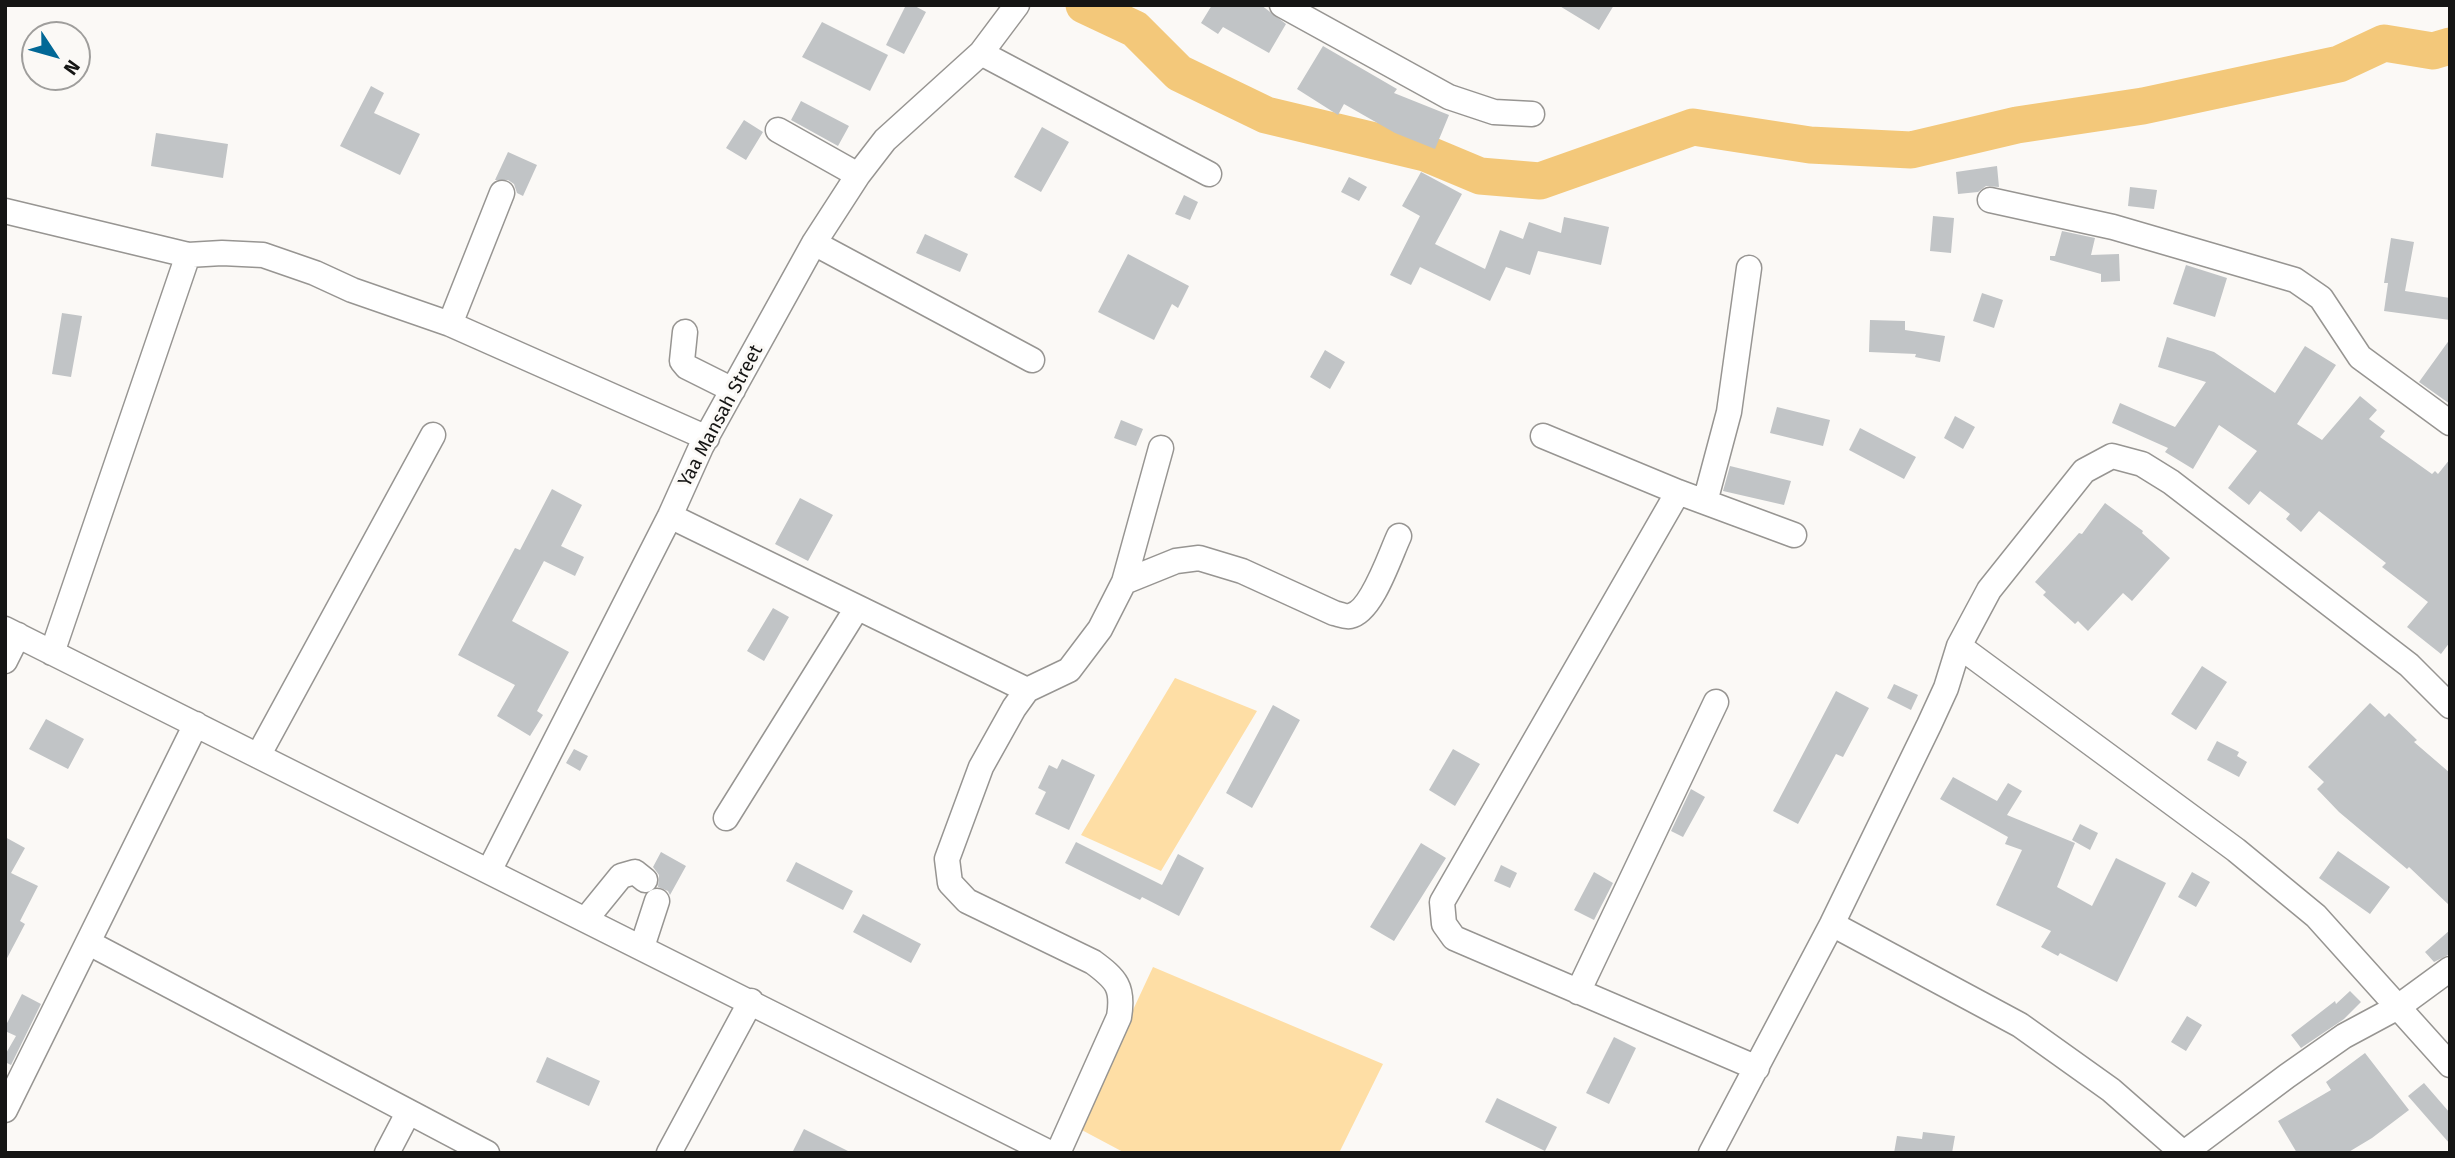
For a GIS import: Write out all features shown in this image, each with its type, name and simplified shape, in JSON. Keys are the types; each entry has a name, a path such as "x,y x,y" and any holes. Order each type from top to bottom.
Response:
{"street":[{"name":"Yaa Mansah Street","path":"489,871 707,438 814,243 858,175 885,140 981,53 1017,5"},
{"path":"1282,5 1449,97 1494,113 1532,114"},
{"path":"981,53 1209,174"},
{"path":"778,130 858,175"},
{"path":"450,324 502,193"},
{"path":"1990,200 2113,227 2295,280 2321,298 2360,357 2450,423"},
{"path":"5,211 188,255 263,255 450,324 707,438"},
{"path":"814,243 1032,360"},
{"path":"52,653 188,255"},
{"path":"1705,502 1729,412 1749,268"},
{"path":"685,332 682,361 687,368 733,390"},
{"path":"258,756 433,435"},
{"path":"1543,436 1678,492 1794,535"},
{"path":"1058,1153 1119,1017 1122,1002 1120,990 1108,973 1093,961 967,901 950,883 947,859 981,767 1014,708 1027,690 1069,670 1100,629 1124,582 1161,448"},
{"path":"1711,1153 1832,924 1940,700 1959,646 1989,590 2084,471 2112,456 2142,464 2171,482 2409,665 2450,706"},
{"path":"1678,492 1443,902 1444,924 1454,939 1757,1068"},
{"path":"670,516 1027,690"},
{"path":"1124,582 1176,561 1199,558 1242,571 1348,617 1357,613 1369,601 1399,536"},
{"path":"726,818 857,608"},
{"path":"5,661 12,632 1051,1153"},
{"path":"1959,646 2246,858 2316,916 2450,1065"},
{"path":"1578,992 1716,702"},
{"path":"5,1110 196,724"},
{"path":"586,919 621,876 635,872 651,890 642,947"},
{"path":"1832,924 2020,1026 2111,1090 2183,1153 2333,1044 2398,1007 2450,969"},
{"path":"89,943 487,1153"},
{"path":"669,1153 751,1001"},
{"path":"387,1153 408,1113"}],"shaded area":[{"path":"1175,678 1257,711 1161,871 1081,835"},
{"path":"1153,967 1383,1064 1339,1153 1125,1153 1078,1128"}],"building":[{"path":"906,5 913,5 926,12 904,54 886,45"},
{"path":"1212,5 1261,5 1286,24 1269,53 1223,27 1218,34 1201,23"},
{"path":"1558,5 1614,5 1599,30"},
{"path":"822,22 888,55 870,91 802,57"},
{"path":"1323,46 1397,89 1394,93 1449,115 1435,149 1395,133 1344,104 1338,115 1297,89"},
{"path":"371,86 384,93 374,113 420,134 400,175 340,146"},
{"path":"801,101 849,126 838,146 791,120"},
{"path":"744,120 763,132 746,160 726,148"},
{"path":"1042,127 1069,142 1041,192 1014,177"},
{"path":"156,133 228,144 223,178 151,166"},
{"path":"508,152 537,165 523,196 517,193 514,184 508,180 495,180"},
{"path":"1997,166 1999,187 1986,186 1978,192 1958,194 1956,172"},
{"path":"1421,172 1462,194 1435,244 1485,269 1500,230 1523,239 1529,222 1561,233 1564,217 1609,227 1601,265 1538,251 1530,275 1506,267 1490,301 1420,267 1411,285 1390,275 1420,216 1402,206"},
{"path":"1349,177 1367,187 1359,201 1341,192"},
{"path":"2130,187 2157,190 2154,209 2128,206"},
{"path":"1184,195 1198,202 1190,220 1175,214"},
{"path":"1933,216 1954,218 1951,253 1930,251"},
{"path":"2062,231 2095,238 2091,255 2119,254 2120,281 2101,282 2101,274 2050,260 2050,256 2055,256"},
{"path":"925,234 968,254 960,272 916,253"},
{"path":"2391,238 2414,242 2405,291 2450,298 2450,320 2384,311 2388,283 2384,283"},
{"path":"1128,254 1189,286 1178,308 1172,304 1154,340 1098,312"},
{"path":"2186,265 2227,278 2215,317 2173,304"},
{"path":"1982,293 2003,300 1994,328 1973,321"},
{"path":"62,313 82,316 71,377 52,374"},
{"path":"1870,320 1905,321 1905,330 1945,336 1940,362 1915,357 1916,354 1869,352"},
{"path":"2167,337 2214,352 2275,393 2305,346 2336,365 2297,424 2322,440 2360,396 2377,410 2369,419 2385,431 2380,437 2432,474 2435,471 2438,474 2450,459 2450,642 2441,654 2407,627 2428,602 2382,567 2386,563 2319,511 2301,532 2286,519 2290,514 2260,491 2249,505 2228,488 2257,451 2219,425 2193,469 2165,452 2168,448 2112,423 2120,403 2175,427 2206,382 2158,367"},
{"path":"2450,339 2450,404 2419,382"},
{"path":"1325,350 1345,362 1330,389 1310,377"},
{"path":"1777,407 1830,420 1823,446 1770,433"},
{"path":"1955,416 1975,427 1963,449 1944,438"},
{"path":"1121,420 1143,429 1136,446 1114,438"},
{"path":"1860,428 1916,457 1904,479 1849,450"},
{"path":"1730,466 1791,481 1784,505 1723,491"},
{"path":"552,489 582,505 561,546 584,557 575,576 544,561 512,621 569,652 537,711 543,715 530,736 497,716 515,685 458,655 515,548 520,550"},
{"path":"800,498 833,515 808,561 775,544"},
{"path":"2105,503 2143,531 2142,533 2170,558 2132,601 2123,593 2088,631 2078,621 2075,624 2043,595 2046,592 2035,582 2079,533 2082,534"},
{"path":"773,608 789,617 764,661 747,651"},
{"path":"2202,666 2227,682 2196,730 2171,714"},
{"path":"1894,684 1918,695 1911,710 1887,698"},
{"path":"1836,691 1869,708 1843,757 1836,754 1798,824 1773,811"},
{"path":"2370,703 2385,717 2389,713 2417,740 2414,742 2450,773 2450,906 2409,867 2407,869 2339,812 2317,789 2324,782 2308,767"},
{"path":"1273,705 1300,720 1252,808 1226,793"},
{"path":"46,719 84,739 68,769 29,749"},
{"path":"2217,741 2239,752 2237,756 2247,762 2239,777 2207,760"},
{"path":"574,749 588,756 580,771 566,763"},
{"path":"1453,749 1480,764 1455,806 1429,790"},
{"path":"1062,759 1095,775 1069,830 1035,814 1046,792 1038,788 1049,765 1057,769"},
{"path":"1953,777 1997,801 2008,783 2022,791 2007,815 2075,843 2057,887 2092,906 2116,858 2166,883 2117,982 2060,953 2058,956 2041,947 2051,931 1996,905 2022,850 2005,844 2008,837 1940,799"},
{"path":"1691,789 1705,797 1683,837 1671,831"},
{"path":"2080,824 2098,833 2090,850 2072,840"},
{"path":"5,837 25,848 11,873 38,886 20,921 25,924 5,962"},
{"path":"1076,842 1162,885 1178,854 1204,868 1179,916 1065,863"},
{"path":"1421,843 1446,858 1394,941 1370,927"},
{"path":"2338,851 2390,887 2370,914 2319,878"},
{"path":"661,852 686,866 670,895 668,891 658,887 659,875 653,867"},
{"path":"796,862 853,891 843,910 786,881"},
{"path":"1501,865 1517,873 1510,888 1494,881"},
{"path":"1594,872 1613,883 1594,920 1574,910"},
{"path":"2192,872 2210,882 2196,907 2178,897"},
{"path":"863,914 921,944 911,963 853,932"},
{"path":"2450,930 2450,954 2434,962 2425,952"},
{"path":"2350,991 2361,1002 2344,1019 2301,1048 2291,1035"},
{"path":"22,994 41,1004 11,1065 5,1062 5,1055 16,1036 5,1031 5,1027"},
{"path":"2187,1016 2202,1025 2186,1051 2171,1042"},
{"path":"1614,1037 1636,1048 1609,1104 1586,1093"},
{"path":"2365,1053 2409,1110 2347,1153 2297,1153 2278,1121 2331,1090 2326,1082"},
{"path":"547,1057 600,1081 589,1106 536,1082"},
{"path":"2424,1083 2450,1113 2450,1144 2408,1096"},
{"path":"1497,1098 1557,1127 1545,1151 1485,1122"},
{"path":"804,1129 852,1153 792,1153"},
{"path":"1923,1132 1955,1136 1952,1153 1894,1153 1897,1136 1922,1139"}],"waterway":[{"path":"1084,5 1135,29 1179,73 1266,115 1425,153 1480,176 1540,181 1693,127 1810,145 1911,150 2017,125 2143,106 2339,64 2384,43 2433,51 2450,46"}]}
